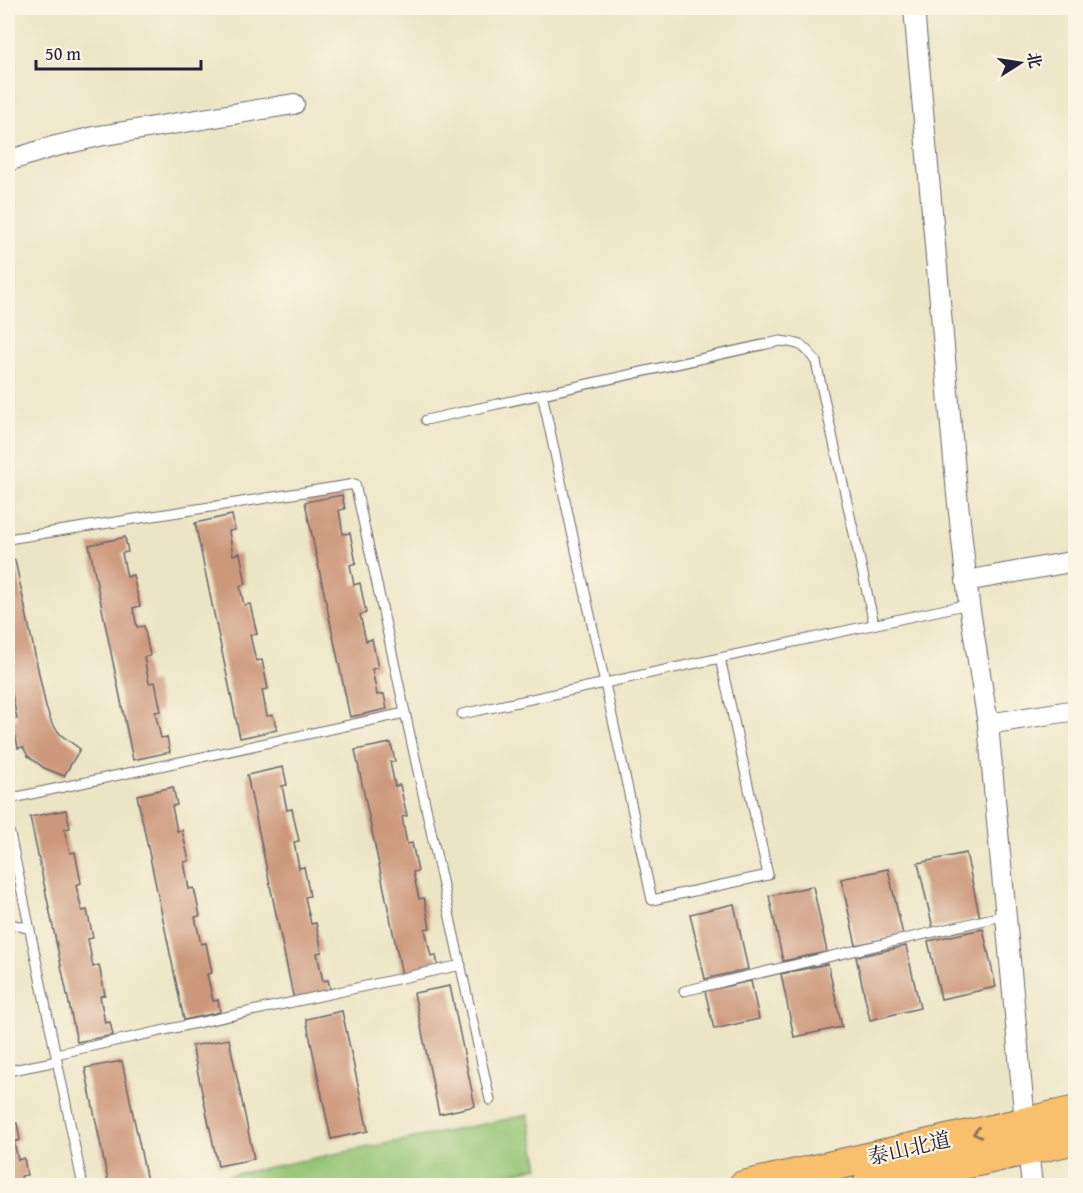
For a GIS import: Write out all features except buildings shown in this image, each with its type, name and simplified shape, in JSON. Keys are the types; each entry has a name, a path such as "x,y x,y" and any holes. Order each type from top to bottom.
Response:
{"main road":[{"name":"泰山北道","path":"867,1185 1027,1136 1076,1111"},
{"name":"泰山北道","path":"743,1185 1027,1136 1076,1139"}],"street":[{"path":"914,8 957,494 969,604 988,724 1032,1185"},
{"path":"8,161 52,147 99,136 294,105"},
{"path":"966,581 1076,561"},
{"path":"988,724 1076,710"}],"lane":[{"path":"426,420 780,341 797,343 809,351 816,362 874,624"},
{"path":"542,394 652,900 768,875 720,658"},
{"path":"8,539 355,484 490,1100"},
{"path":"462,714 969,604"},
{"path":"8,799 405,713"},
{"path":"8,830 83,1185"},
{"path":"684,991 1006,915"},
{"path":"8,923 30,929"},
{"path":"8,1071 56,1057 461,965"}],"green space":[{"path":"528,1115 539,1167 451,1186 181,1185"}]}
